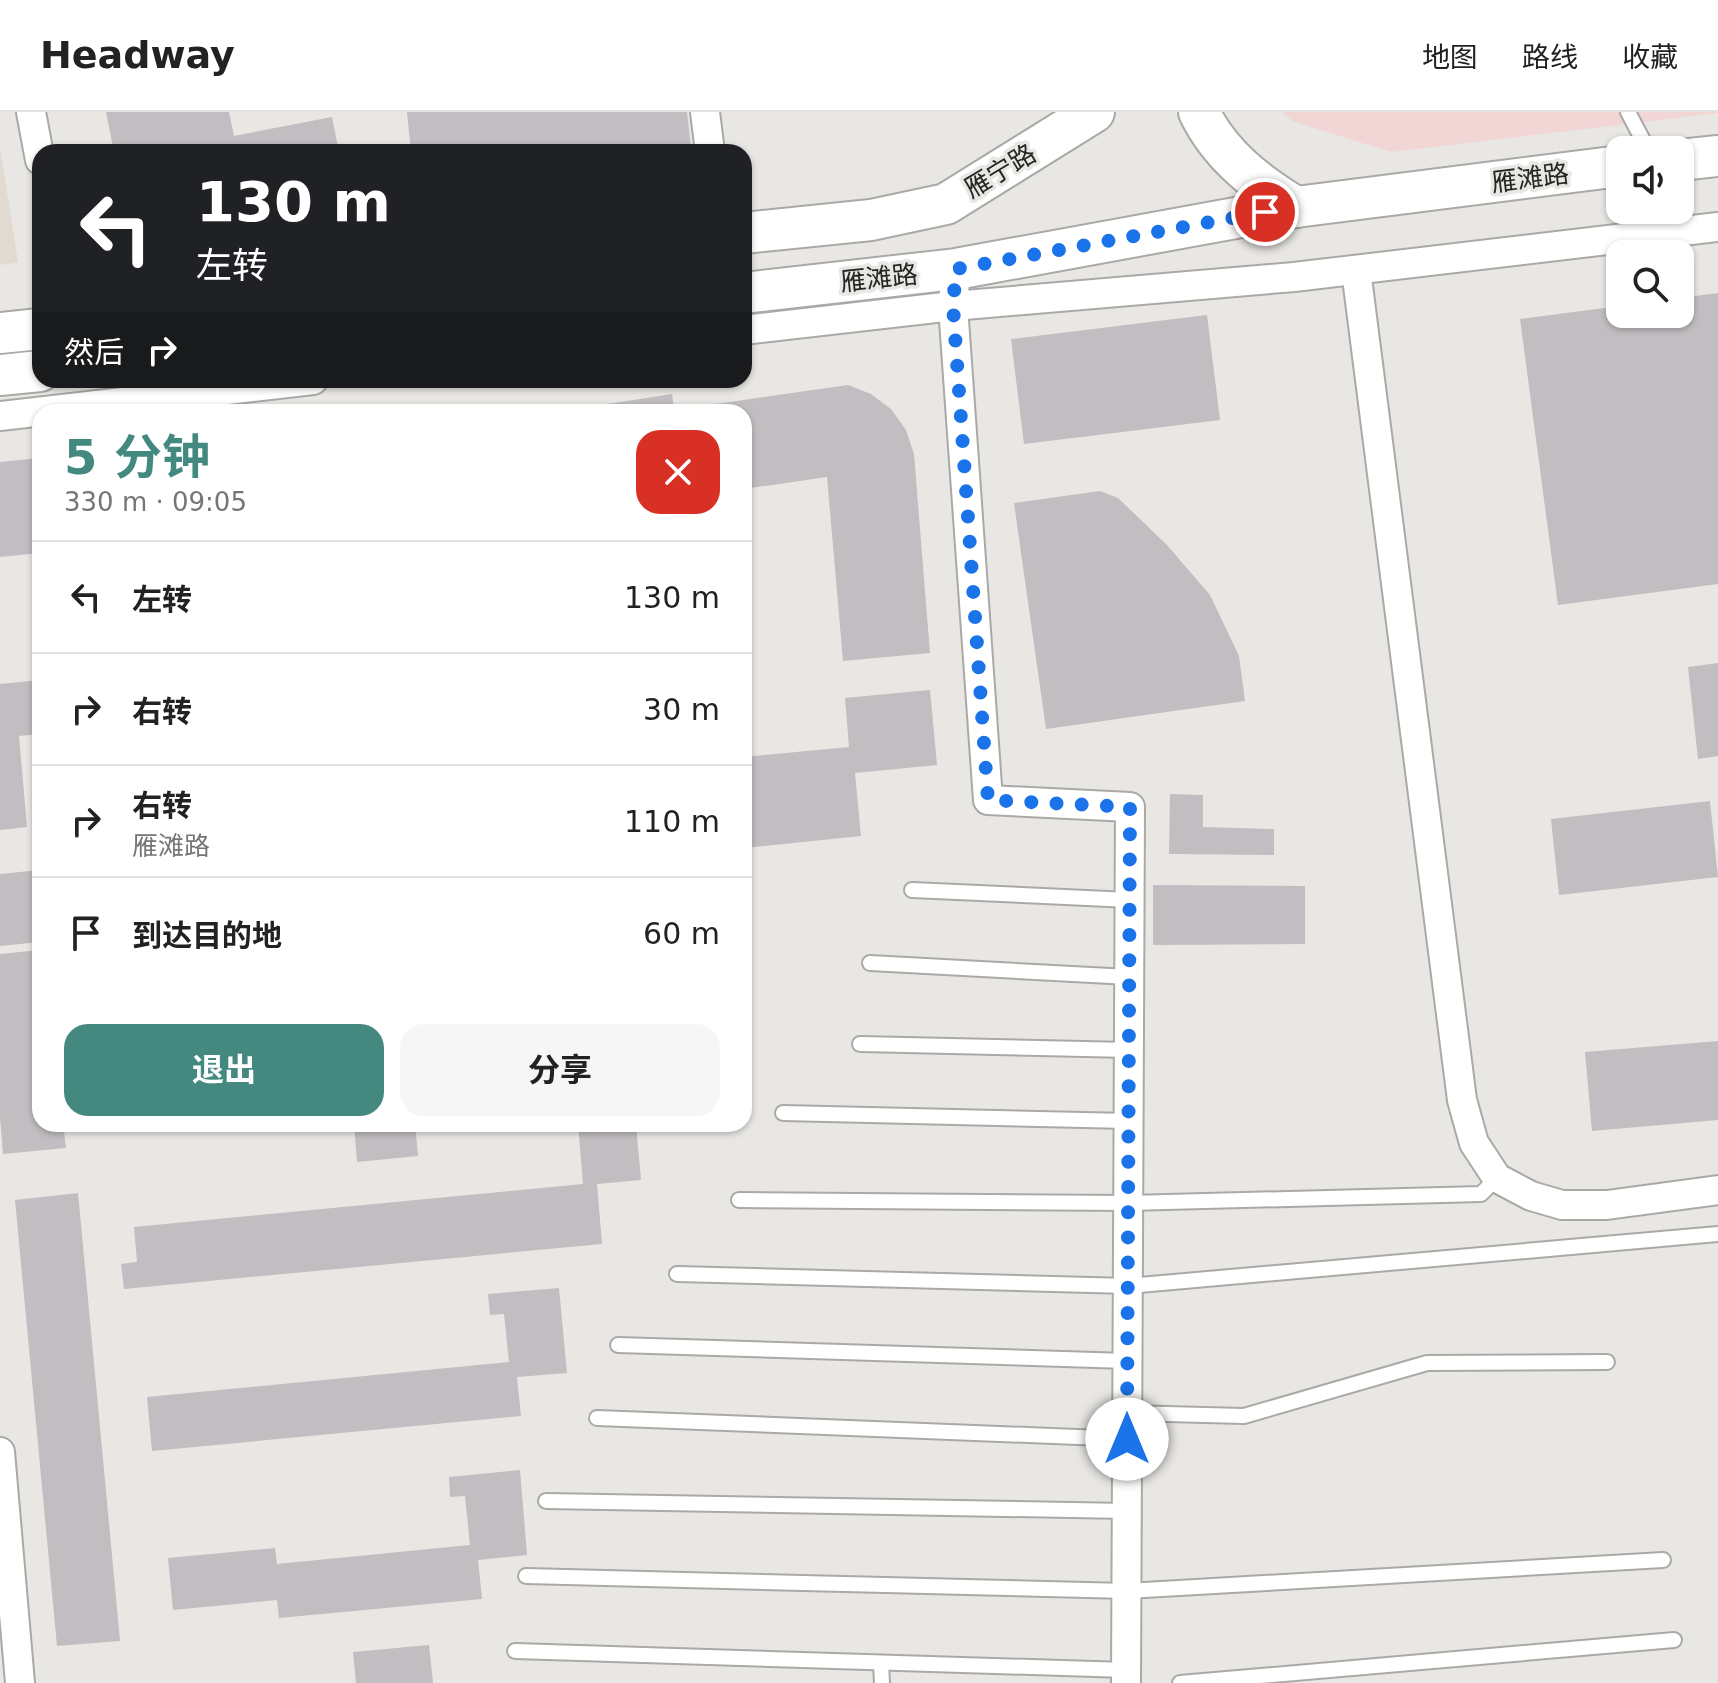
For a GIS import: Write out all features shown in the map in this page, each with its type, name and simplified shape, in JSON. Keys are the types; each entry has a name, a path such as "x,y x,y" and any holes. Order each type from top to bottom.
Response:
{"main road":[{"name":"雁宁路","path":"752,232 871,220 946,204 1094,112"},
{"path":"1199,112 1223,149 1245,172 1296,207"},
{"path":"1694,159 1718,156"},
{"name":"雁滩路","path":"752,293 954,288 1296,207 1606,168"},
{"path":"0,333 32,330"},
{"path":"0,375 32,372"}],"street":[{"path":"31,112 37,144"},
{"path":"705,112 709,144"},
{"path":"752,328 954,288 1356,270 1718,227"},
{"path":"1356,270 1462,1100 1474,1143 1497,1178 1531,1196 1562,1205 1607,1205 1718,1190"},
{"path":"954,288 988,800 1130,807 1126,1677"},
{"path":"104,404 243,388"},
{"path":"0,416 32,412"},
{"path":"0,1452 6,1597 20,1683"}],"lane":[{"path":"1628,112 1641,136"},
{"path":"912,890 1130,900"},
{"path":"870,963 1129,977"},
{"path":"860,1044 1129,1050"},
{"path":"783,1113 1128,1121"},
{"path":"739,1200 1128,1203 1481,1194 1497,1178"},
{"path":"677,1274 1128,1286 1718,1234"},
{"path":"618,1345 1127,1361"},
{"path":"597,1418 1127,1426 1244,1416 1427,1363 1607,1362"},
{"path":"546,1501 1127,1511"},
{"path":"526,1576 1127,1591 1663,1560"},
{"path":"1180,1683 1674,1640"},
{"path":"515,1651 881,1663 1126,1677"},
{"path":"881,1663 882,1683"}],"shaded area":[{"path":"1282,112 1718,113 1391,152 1292,121"},
{"path":"0,147 18,262 0,265"}],"building":[{"path":"106,112 229,112 234,136 332,117 337,144 112,144"},
{"path":"407,112 687,112 691,144 658,144 410,144"},
{"path":"1718,293 1718,584 1558,605 1520,319 1606,308 1606,328 1694,328 1694,296"},
{"path":"1207,315 1220,420 1024,444 1011,339"},
{"path":"848,385 871,394 891,409 906,430 914,454 930,653 843,661 827,477 752,488 752,404 716,404"},
{"path":"672,394 673,404 608,404"},
{"path":"32,459 32,554 0,557 0,462"},
{"path":"1100,491 1118,498 1167,545 1210,595 1239,656 1245,701 1046,729 1014,503"},
{"path":"1718,663 1718,756 1698,759 1688,667"},
{"path":"32,681 32,735 19,736 27,827 0,830 0,684"},
{"path":"930,690 937,765 855,773 861,836 752,847 752,756 849,747 845,698"},
{"path":"1170,794 1203,795 1203,827 1274,829 1274,855 1169,854"},
{"path":"1710,801 1718,877 1559,895 1551,819"},
{"path":"32,871 32,943 0,946 0,874"},
{"path":"1153,885 1305,886 1305,944 1153,945"},
{"path":"32,951 32,1132 64,1132 66,1148 3,1154 0,1117 0,954"},
{"path":"1718,1041 1718,1120 1592,1131 1585,1052"},
{"path":"355,1132 416,1132 418,1156 357,1162"},
{"path":"579,1132 637,1132 641,1180 597,1184 602,1244 124,1289 121,1264 137,1262 134,1227 583,1184"},
{"path":"78,1193 120,1641 57,1646 15,1200"},
{"path":"559,1288 567,1373 517,1377 521,1416 152,1451 147,1397 509,1362 504,1314 490,1315 488,1294"},
{"path":"520,1470 527,1555 478,1560 482,1599 279,1618 277,1600 173,1610 168,1558 275,1548 277,1564 470,1545 465,1496 450,1497 449,1477"},
{"path":"429,1645 433,1683 356,1683 353,1652"}],"route":[{"path":"1127,1439 1130,807 988,800 953,306 956,269 1265,212"}]}
